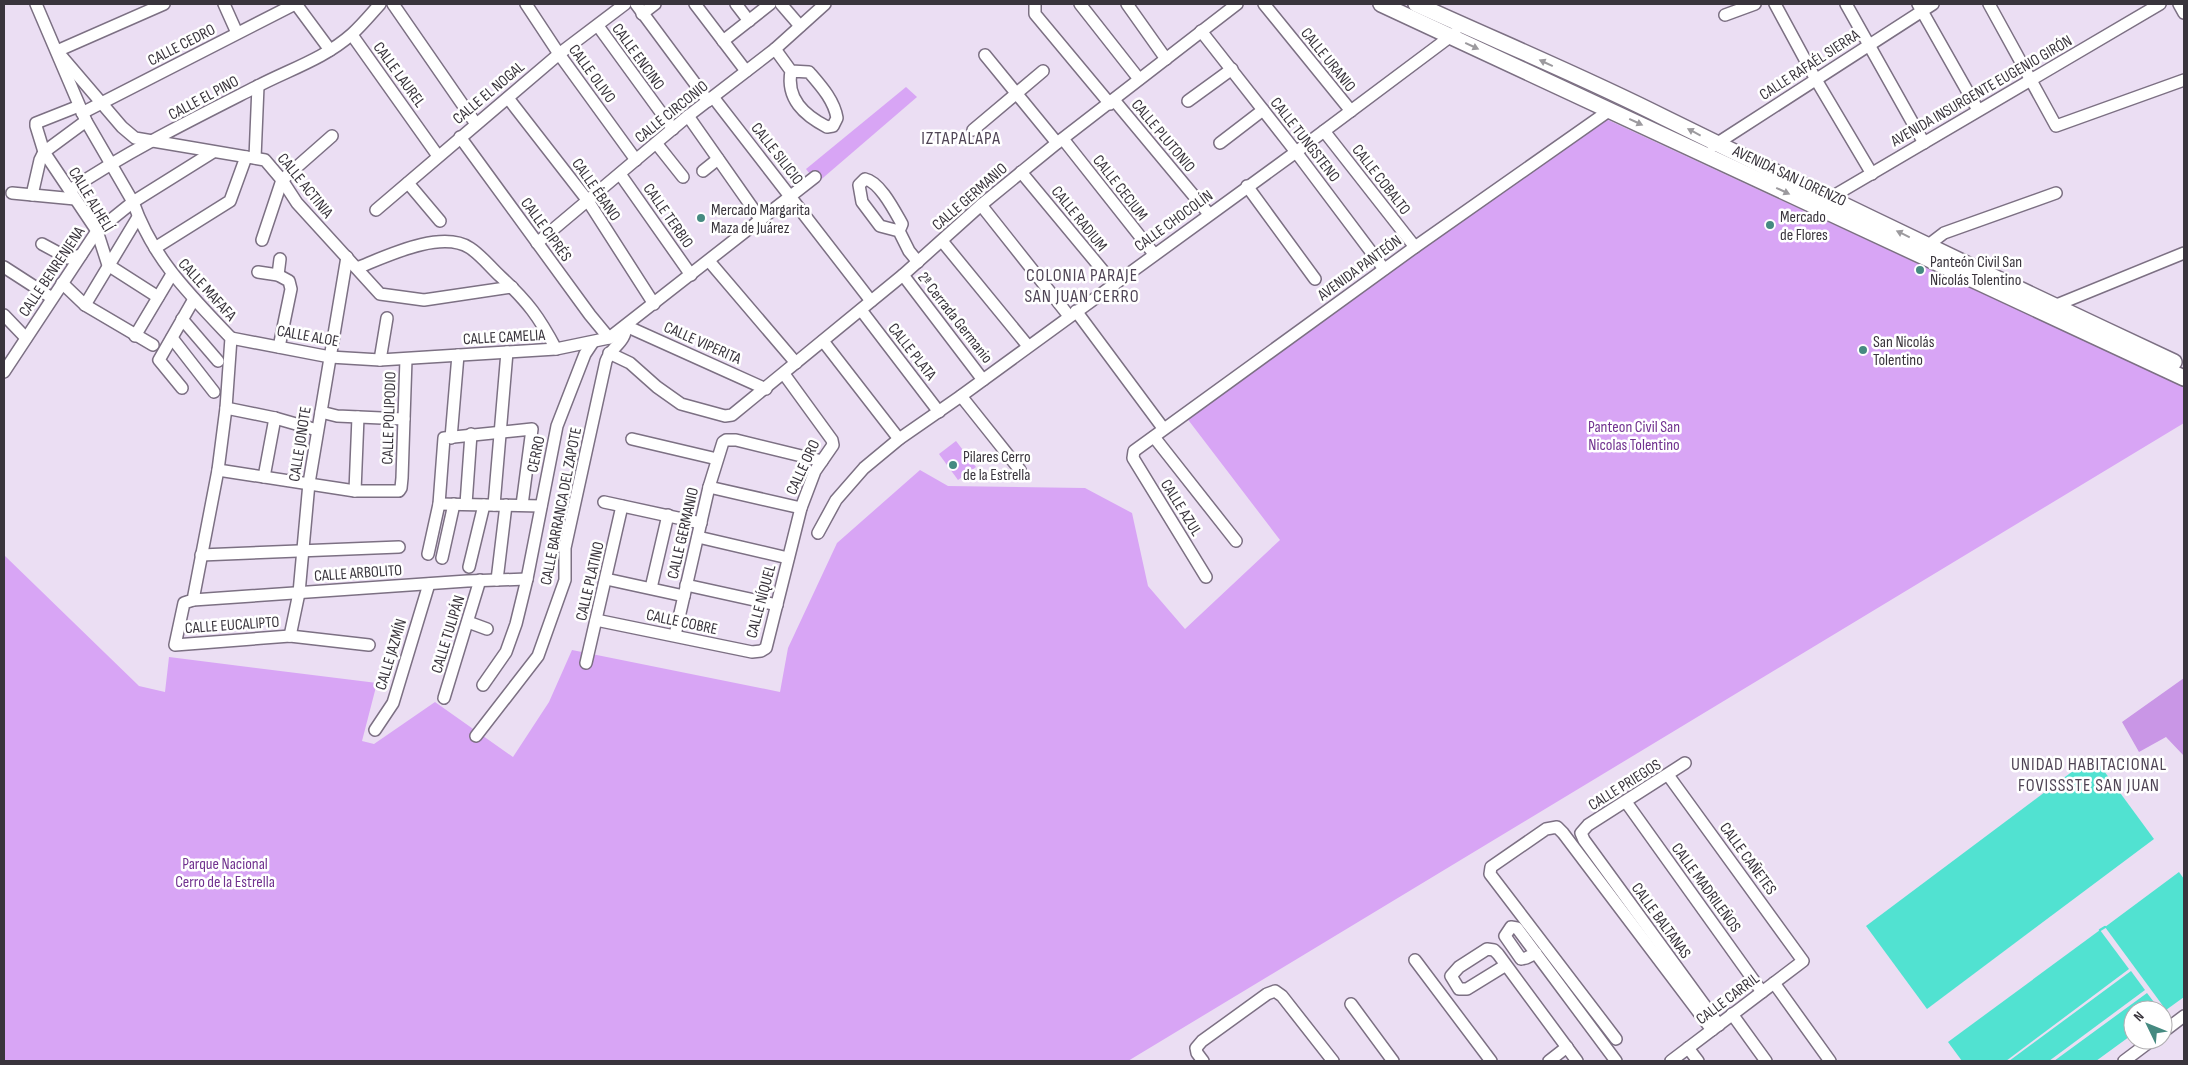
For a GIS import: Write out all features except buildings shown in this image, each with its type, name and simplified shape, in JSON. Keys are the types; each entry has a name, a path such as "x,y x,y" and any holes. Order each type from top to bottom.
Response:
{"main road":[{"name":"AVENIDA SAN LORENZO","path":"1381,4 1415,9 1465,26 1665,117 1710,149"},
{"name":"AVENIDA SAN LORENZO","path":"1415,9 1451,36 1610,110 1710,149 2052,311 2183,370"},
{"name":"AVENIDA SAN LORENZO","path":"1827,204 1927,246 2052,311"}],"street":[{"name":"CALLE MAFAFA","path":"36,4 82,113 109,164 133,202 138,217 161,260 231,338 226,408 218,470 193,600 184,603 175,645"},
{"path":"57,52 164,4"},
{"path":"224,4 237,33"},
{"path":"296,4 330,50"},
{"name":"CALLE CEDRO","path":"82,113 296,4"},
{"name":"CALLE EL PINO","path":"72,194 109,164 330,50 352,35 380,4"},
{"path":"393,4 476,124"},
{"name":"CALLE OLIVO","path":"526,4 559,54 636,160"},
{"name":"CALLE EL NOGAL","path":"376,210 559,54 625,4"},
{"path":"636,4 711,99"},
{"path":"642,14 655,4"},
{"path":"695,4 746,71"},
{"path":"736,4 749,21"},
{"path":"723,41 770,4"},
{"path":"781,4 800,26"},
{"name":"CALLE CIRCONIO","path":"537,243 688,116 775,49 825,4"},
{"name":"CALLE PLUTONIO","path":"1035,4 1035,14 1209,214"},
{"path":"1080,4 1139,79"},
{"path":"1128,4 1166,59"},
{"name":"CALLE GERMANIO","path":"609,353 630,363 681,404 725,416 732,415 903,275 1021,172 1237,4"},
{"name":"CALLE URANIO","path":"1264,4 1351,112"},
{"path":"1725,15 1755,4"},
{"path":"1775,4 1815,78 1872,174"},
{"path":"1846,4 1924,143"},
{"name":"CALLE RAFAÉL SIERRA","path":"1710,149 1815,78 1869,45 1919,8 1933,4"},
{"path":"1989,4 2056,126 2184,80"},
{"name":"AVENIDA INSURGENTE EUGENIO GIRÓN","path":"1827,204 1872,174 1978,110 2160,4"},
{"path":"2179,4 2184,13"},
{"path":"1919,8 1978,110"},
{"name":"CALLE ENCINO","path":"598,26 673,129"},
{"name":"CALLE CHOCOLÍN","path":"899,439 939,412 1247,186 1324,132 1465,26"},
{"name":"CALLE TUNGSTENO","path":"1201,31 1296,152 1384,269"},
{"name":"CALLE LAUREL","path":"352,35 438,156"},
{"path":"775,49 791,71 792,96 800,109 827,127 833,126 838,118 835,107 826,93 809,72 791,71"},
{"name":"CALLE ACTINIA","path":"57,52 122,127 135,138 265,160 282,180 297,204 380,294 424,300 512,288"},
{"name":"CALLE CECIUM","path":"985,55 1154,254"},
{"path":"1188,101 1232,69"},
{"path":"974,130 1043,71"},
{"path":"155,248 230,201 251,158 258,86"},
{"name":"CALLE ÉBANO","path":"508,98 588,201 654,304"},
{"name":"CALLE SILICIO","path":"711,99 791,196 871,301"},
{"path":"1220,143 1263,110"},
{"name":"AVENIDA PANTEÓN","path":"1132,454 1164,428 1384,269 1610,110"},
{"path":"32,195 40,160 44,152 82,113"},
{"name":"CALLE ALHELÍ","path":"82,113 36,123 36,126 44,152 97,231 108,265"},
{"path":"688,116 761,220"},
{"name":"CALLE COBALTO","path":"1324,132 1415,247"},
{"path":"262,240 282,180 332,136"},
{"name":"CALLE CIPRÉS","path":"460,137 590,315 609,338"},
{"path":"656,143 683,177"},
{"name":"CALLE BENRENJENA","path":"4,372 97,231 133,202 213,152"},
{"path":"703,171 718,159"},
{"name":"CALLE RADIUM","path":"1021,172 1114,284"},
{"name":"CALLE TERBIO","path":"620,174 691,275"},
{"name":"CALLE CAMELIA","path":"380,360 556,349 609,338 815,177"},
{"path":"899,231 902,224 889,201 870,180 864,179 859,185 862,202 880,226 899,231 909,251 918,262"},
{"path":"408,183 440,221"},
{"path":"1247,186 1315,279"},
{"path":"12,193 32,195 72,194"},
{"path":"1927,246 1944,233 2056,193"},
{"path":"981,205 1164,428"},
{"path":"85,305 138,217"},
{"path":"942,241 1028,346"},
{"path":"357,268 406,248 424,244 449,242 470,248 524,298 543,324 556,349"},
{"path":"42,244 68,258 82,255"},
{"path":"2052,311 2184,253"},
{"name":"CALLE JONOTE","path":"290,636 299,593 309,483 347,257"},
{"path":"278,275 280,259"},
{"path":"709,261 796,363"},
{"path":"108,265 158,297"},
{"path":"4,267 52,298"},
{"path":"258,272 278,275 289,280 291,288 279,347"},
{"path":"135,336 172,274"},
{"name":"2ª Cerrada Germanio","path":"903,275 983,380"},
{"path":"62,284 85,305 153,346"},
{"path":"182,388 159,360 194,299"},
{"name":"CALLE PLATA","path":"861,310 939,412"},
{"path":"4,315 26,338"},
{"path":"182,318 218,361"},
{"path":"380,360 387,318"},
{"name":"CALLE BARRANCA DEL ZAPOTE","path":"476,736 538,656 564,580 565,548 609,353 624,339 626,326"},
{"name":"CALLE VIPERITA","path":"626,326 766,388"},
{"path":"172,338 214,392"},
{"name":"CALLE ALOE","path":"231,338 330,357 380,360"},
{"path":"818,533 836,500 864,468 899,439 823,341"},
{"name":"CERRO","path":"483,685 506,652 516,624 527,580 557,426 585,354 593,342"},
{"path":"497,580 495,505 507,352"},
{"path":"451,438 458,355"},
{"name":"CALLE POLIPODIO","path":"354,491 399,491 402,478 406,359"},
{"name":"CALLE ORO","path":"784,374 832,440 833,446 815,471 801,508 788,558"},
{"path":"961,396 1020,470"},
{"path":"226,408 275,418 318,430"},
{"path":"321,412 338,416 404,419"},
{"path":"218,470 354,491 358,417"},
{"path":"264,477 275,418"},
{"path":"428,554 439,504 444,438 532,429 522,505"},
{"path":"466,504 471,434"},
{"path":"1154,437 1236,541"},
{"path":"632,438 716,460"},
{"name":"CALLE GERMANIO","path":"675,635 716,460 721,446 726,440 736,440 822,461"},
{"name":"CALLE AZUL","path":"1132,454 1206,576"},
{"path":"709,487 801,508"},
{"path":"604,502 701,523"},
{"path":"439,504 541,506"},
{"path":"442,558 454,504"},
{"path":"470,567 495,505"},
{"name":"CALLE PLATINO","path":"586,663 622,506"},
{"path":"651,588 668,515"},
{"path":"698,537 788,558"},
{"path":"201,555 399,547"},
{"name":"CALLE NÍQUEL","path":"761,651 766,648 788,558"},
{"path":"606,579 651,588 685,591 777,605"},
{"name":"CALLE ARBOLITO","path":"193,600 480,580 527,580"},
{"name":"CALLE TULIPÁN","path":"444,698 480,580"},
{"name":"CALLE JAZMÍN","path":"375,730 393,703 429,584"},
{"name":"CALLE COBRE","path":"596,620 752,652 761,651"},
{"path":"468,622 487,629"},
{"name":"CALLE EUCALIPTO","path":"175,645 290,636 369,645"},
{"name":"CALLE PRIEGOS","path":"1581,833 1588,825 1685,764"},
{"name":"CALLE CAÑETES","path":"1668,775 1802,961"},
{"name":"CALLE MADRILEÑOS","path":"1626,802 1762,992"},
{"path":"1616,1039 1490,874 1492,867 1546,829 1557,828 1563,833 1716,1027"},
{"name":"CALLE BALTANAS","path":"1581,833 1584,840 1716,1027"},
{"path":"1536,953 1616,1061"},
{"path":"1414,960 1491,1061"},
{"name":"CALLE CARRIL","path":"1671,1061 1802,961"},
{"path":"1506,965 1577,1061"},
{"path":"1774,983 1830,1061"},
{"path":"1203,1061 1197,1054 1196,1048 1202,1041 1267,994 1275,991 1282,996 1333,1061"},
{"path":"1351,1004 1393,1061"},
{"path":"1732,1014 1766,1061"},
{"path":"2173,1024 2184,1016"},
{"path":"1548,1061 1567,1047"},
{"path":"1688,1048 1698,1061"},
{"path":"2124,1061 2139,1050"}],"green space":[{"path":"906,87 917,97 817,183 806,169"},
{"name":"Panteon Civil San Nicolas Tolentino","path":"1606,119 2184,387 2184,423 1128,1061 4,1061 4,555 139,686 165,692 169,657 377,683 362,741 374,744 435,702 513,757 549,702 572,650 780,692 788,648 837,543 920,470 948,486 1085,488 1132,513 1148,586 1185,629 1280,540 1186,417"},
{"path":"956,441 976,467 958,480 939,454"}],"shaded area":[{"path":"2184,678 2184,756 2166,737 2139,752 2122,722"},
{"path":"2093,756 2154,839 1927,1009 1866,926"},
{"path":"2179,872 2184,879 2184,997 2173,1005 2173,1000 2159,1000 2105,927"},
{"path":"2100,930 2129,969 2006,1061 1962,1061 1948,1042"},
{"path":"2131,971 2145,990 2131,1000 2123,1000 2123,1006 2049,1061 2009,1061"},
{"path":"2147,993 2152,1000 2137,1000"},
{"path":"2123,1011 2123,1041 2096,1061 2054,1061"}],"waterway":[{"path":"2100,930 2105,927"}],"place":[{"name":"Mercado Margarita Maza de Juárez","path":"701,218"},
{"name":"Mercado de Flores","path":"1770,225"},
{"name":"Panteón Civil San Nicolás Tolentino","path":"1920,270"},
{"name":"San Nicolás Tolentino","path":"1863,350"},
{"name":"Pilares Cerro de la Estrella","path":"953,465"}],"district":[{"name":"IZTAPALAPA","path":"961,138"},
{"name":"COLONIA PARAJE SAN JUAN CERRO","path":"1082,285"},
{"name":"UNIDAD HABITACIONAL FOVISSSTE SAN JUAN","path":"2089,774"}],"park label":[{"name":"Parque Nacional Cerro de la Estrella","path":"225,872"}]}
